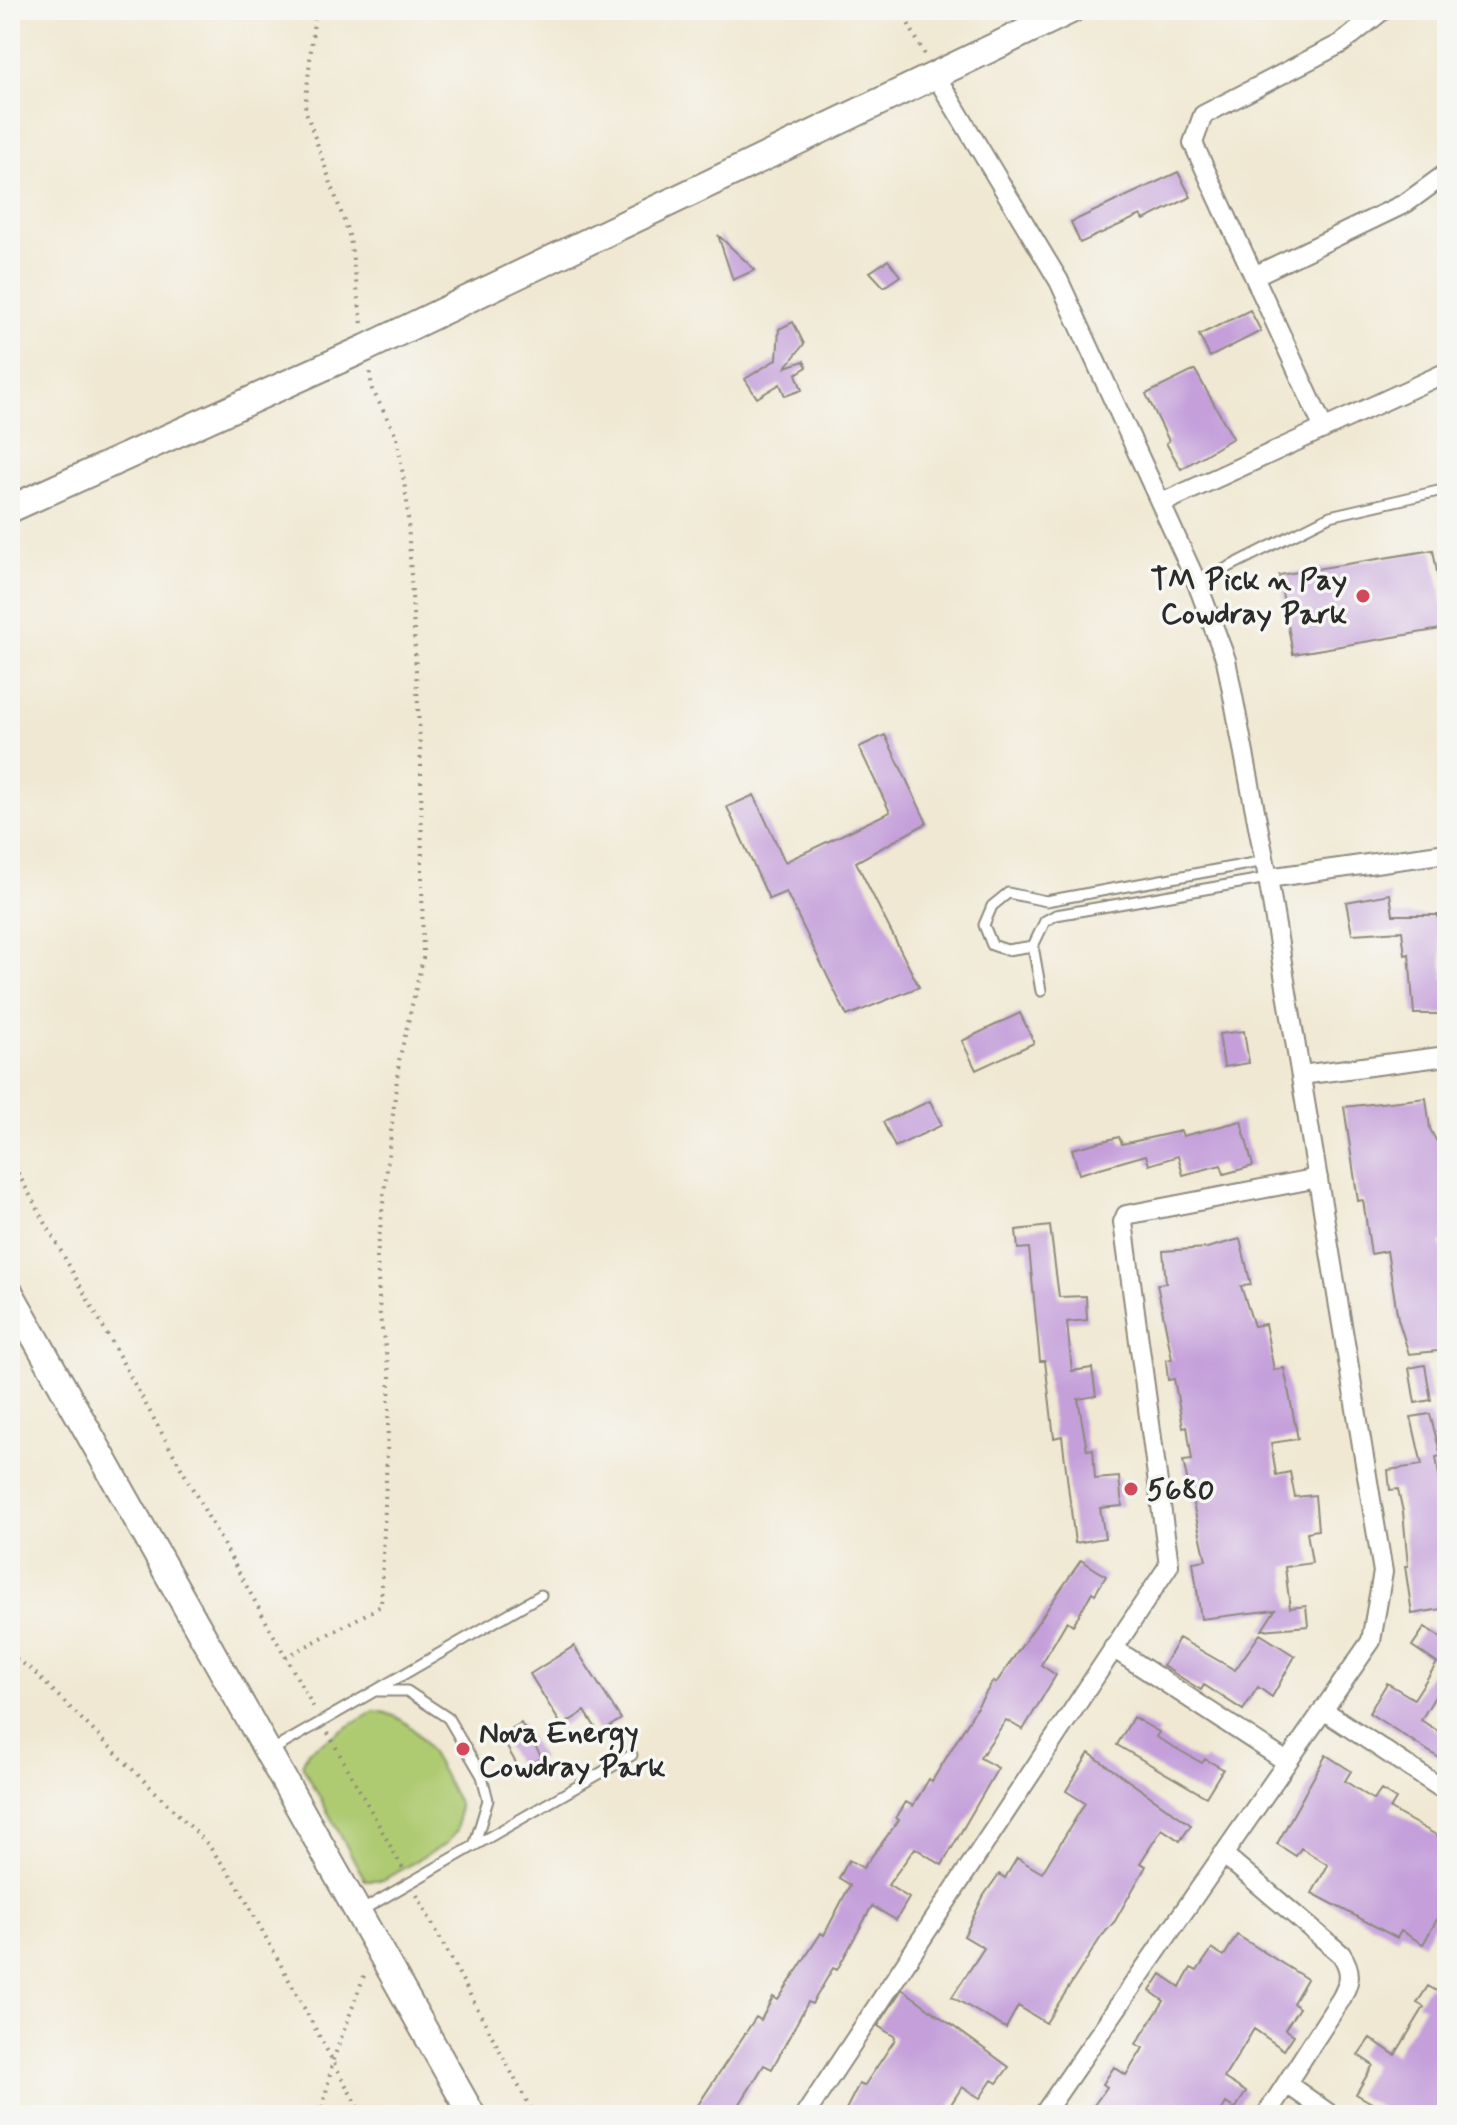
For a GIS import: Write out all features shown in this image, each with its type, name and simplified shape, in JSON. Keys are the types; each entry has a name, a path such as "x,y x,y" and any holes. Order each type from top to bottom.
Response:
{"street":[{"path":"10,509 366,348 934,73 1071,10"},
{"path":"1324,429 1193,143 1203,115 1342,43 1383,10"},
{"path":"934,73 1059,281 1197,583 1236,698 1383,1572 1371,1641 1043,2115"},
{"path":"1254,276 1406,203 1447,173"},
{"path":"1162,503 1447,372"},
{"path":"1267,870 1447,853"},
{"path":"1301,1075 1447,1056"},
{"path":"805,2115 1169,1565 1123,1222 1132,1211 1318,1178"},
{"path":"10,1293 472,2115"},
{"path":"1113,1648 1287,1762"},
{"path":"1323,1710 1447,1792"},
{"path":"1223,1854 1341,1954 1349,1966 1350,1982 1266,2115"},
{"path":"1287,2084 1331,2115"}],"lane":[{"path":"1197,583 1330,516 1447,489"},
{"path":"1041,991 1033,946 1045,921 1056,915 1267,870"},
{"path":"1033,946 1007,950 992,945 984,925 992,906 1008,893 1046,901 1267,870"},
{"path":"269,1752 541,1595"},
{"path":"375,1691 407,1691 448,1718 482,1776 488,1800 474,1846"},
{"path":"359,1912 632,1755"}],"path":[{"path":"286,1657 381,1606 390,1376 380,1317 377,1257 399,1061 423,958 421,765 407,501 397,437 372,389 350,238 305,109 315,10"},
{"path":"901,10 934,73"},
{"path":"10,1159 322,1721 534,2115"},
{"path":"10,1654 32,1670 206,1842 237,1884 362,2115"},
{"path":"321,2115 333,2060 377,1942"}],"green space":[{"path":"374,1711 390,1714 416,1733 459,1804 457,1830 447,1843 383,1880 365,1880 302,1765 308,1751"}],"building":[{"path":"1178,172 1191,197 1144,220 1141,215 1080,243 1071,222"},
{"path":"718,235 755,270 733,280"},
{"path":"888,260 900,276 884,287 870,272"},
{"path":"1250,310 1261,331 1210,357 1199,335"},
{"path":"793,322 804,344 786,367 804,361 807,367 796,374 802,390 785,396 780,384 757,398 745,379 777,359 779,329"},
{"path":"1195,370 1233,438 1181,469 1166,443 1169,441 1146,394"},
{"path":"1433,550 1447,628 1293,654 1279,575"},
{"path":"885,735 927,823 856,862 919,987 847,1016 786,892 769,899 727,807 754,795 785,862 890,812 859,747"},
{"path":"1390,894 1393,915 1438,915 1444,979 1447,979 1447,1014 1414,1014 1409,954 1405,955 1402,931 1352,934 1346,902"},
{"path":"1020,1013 1034,1043 976,1070 962,1041"},
{"path":"1244,1031 1249,1063 1224,1067 1219,1034"},
{"path":"1426,1098 1430,1129 1441,1150 1447,1149 1447,1242 1440,1243 1447,1265 1447,1350 1409,1354 1398,1319 1387,1251 1371,1254 1363,1200 1358,1201 1344,1107"},
{"path":"930,1101 942,1125 895,1147 883,1122"},
{"path":"1241,1121 1253,1166 1224,1174 1221,1165 1183,1175 1178,1156 1149,1165 1146,1155 1079,1174 1072,1149 1119,1137 1122,1144 1181,1131 1183,1136"},
{"path":"1050,1226 1059,1297 1086,1296 1087,1320 1067,1322 1072,1371 1092,1368 1096,1396 1078,1399 1087,1450 1093,1449 1095,1479 1119,1477 1122,1506 1100,1508 1105,1538 1075,1543 1062,1436 1054,1438 1045,1361 1040,1361 1029,1248 1018,1249 1016,1230"},
{"path":"1240,1239 1251,1285 1241,1286 1254,1326 1265,1324 1274,1370 1284,1368 1298,1439 1271,1443 1276,1475 1290,1472 1295,1497 1315,1495 1318,1530 1307,1532 1312,1563 1285,1567 1290,1608 1306,1606 1308,1626 1262,1630 1275,1610 1201,1619 1193,1562 1206,1560 1183,1461 1192,1460 1187,1426 1183,1427 1174,1379 1168,1380 1166,1360 1172,1359 1157,1284 1166,1283 1163,1251 1207,1248"},
{"path":"1425,1365 1431,1400 1415,1403 1409,1368"},
{"path":"1430,1414 1441,1456 1436,1457 1447,1523 1447,1608 1412,1614 1405,1566 1408,1566 1403,1512 1398,1489 1390,1490 1388,1470 1422,1465 1411,1417"},
{"path":"1081,1560 1106,1576 1095,1594 1092,1592 1073,1625 1067,1621 1041,1665 1056,1675 1023,1730 1006,1720 980,1758 998,1768 942,1865 915,1848 888,1885 909,1898 896,1920 872,1906 837,1970 833,1968 812,2004 808,2002 772,2069 764,2065 733,2115 709,2115 696,2108 756,2017 761,2020 773,1997 778,2000 821,1933 824,1935 850,1885 839,1878 849,1860 863,1868 899,1820 896,1818 906,1802 913,1806 929,1779 932,1781 993,1681 996,1683"},
{"path":"1425,1627 1447,1642 1447,1686 1441,1695 1437,1693 1421,1720 1447,1737 1447,1763 1369,1713 1387,1683 1414,1699 1437,1663 1412,1646"},
{"path":"1260,1634 1295,1656 1272,1697 1258,1687 1243,1710 1204,1685 1201,1690 1163,1666 1179,1638 1235,1670"},
{"path":"574,1646 621,1719 599,1733 585,1711 562,1726 530,1674"},
{"path":"1133,1717 1159,1732 1156,1737 1202,1763 1205,1759 1223,1769 1206,1797 1117,1745"},
{"path":"521,1723 542,1758 520,1770 500,1735"},
{"path":"1089,1753 1191,1825 1180,1841 1162,1829 1140,1863 1146,1866 1115,1921 1101,1937 1046,2023 1018,2006 1006,2028 952,1997 984,1948 964,1936 984,1895 999,1874 1005,1878 1017,1858 1042,1873 1085,1803 1066,1791"},
{"path":"1326,1755 1351,1771 1345,1781 1374,1800 1381,1790 1396,1799 1390,1809 1447,1841 1447,1902 1423,1944 1401,1931 1397,1938 1312,1893 1328,1865 1301,1848 1296,1856 1277,1844"},
{"path":"1237,1935 1307,1979 1293,2003 1299,2008 1285,2029 1294,2035 1284,2050 1254,2029 1224,2078 1246,2092 1235,2109 1226,2103 1219,2115 1087,2115 1107,2087 1103,2084 1114,2067 1126,2075 1143,2048 1136,2044 1164,2001 1150,1991 1161,1974 1180,1987 1191,1968 1197,1971 1212,1949 1224,1956"},
{"path":"1428,1986 1447,1997 1447,2115 1393,2115 1356,2094 1373,2065 1358,2055 1370,2038 1395,2055 1424,2007 1417,2003"},
{"path":"902,1989 1009,2067 997,2083 992,2080 980,2098 962,2087 944,2115 843,2115 859,2084 864,2086 894,2041 895,2037 878,2026"}],"place":[{"name":"TM Pick n Pay Cowdray Park","path":"1363,596"},
{"name":"5680","path":"1131,1489"},
{"name":"Nova Energy Cowdray Park","path":"463,1749"}]}
